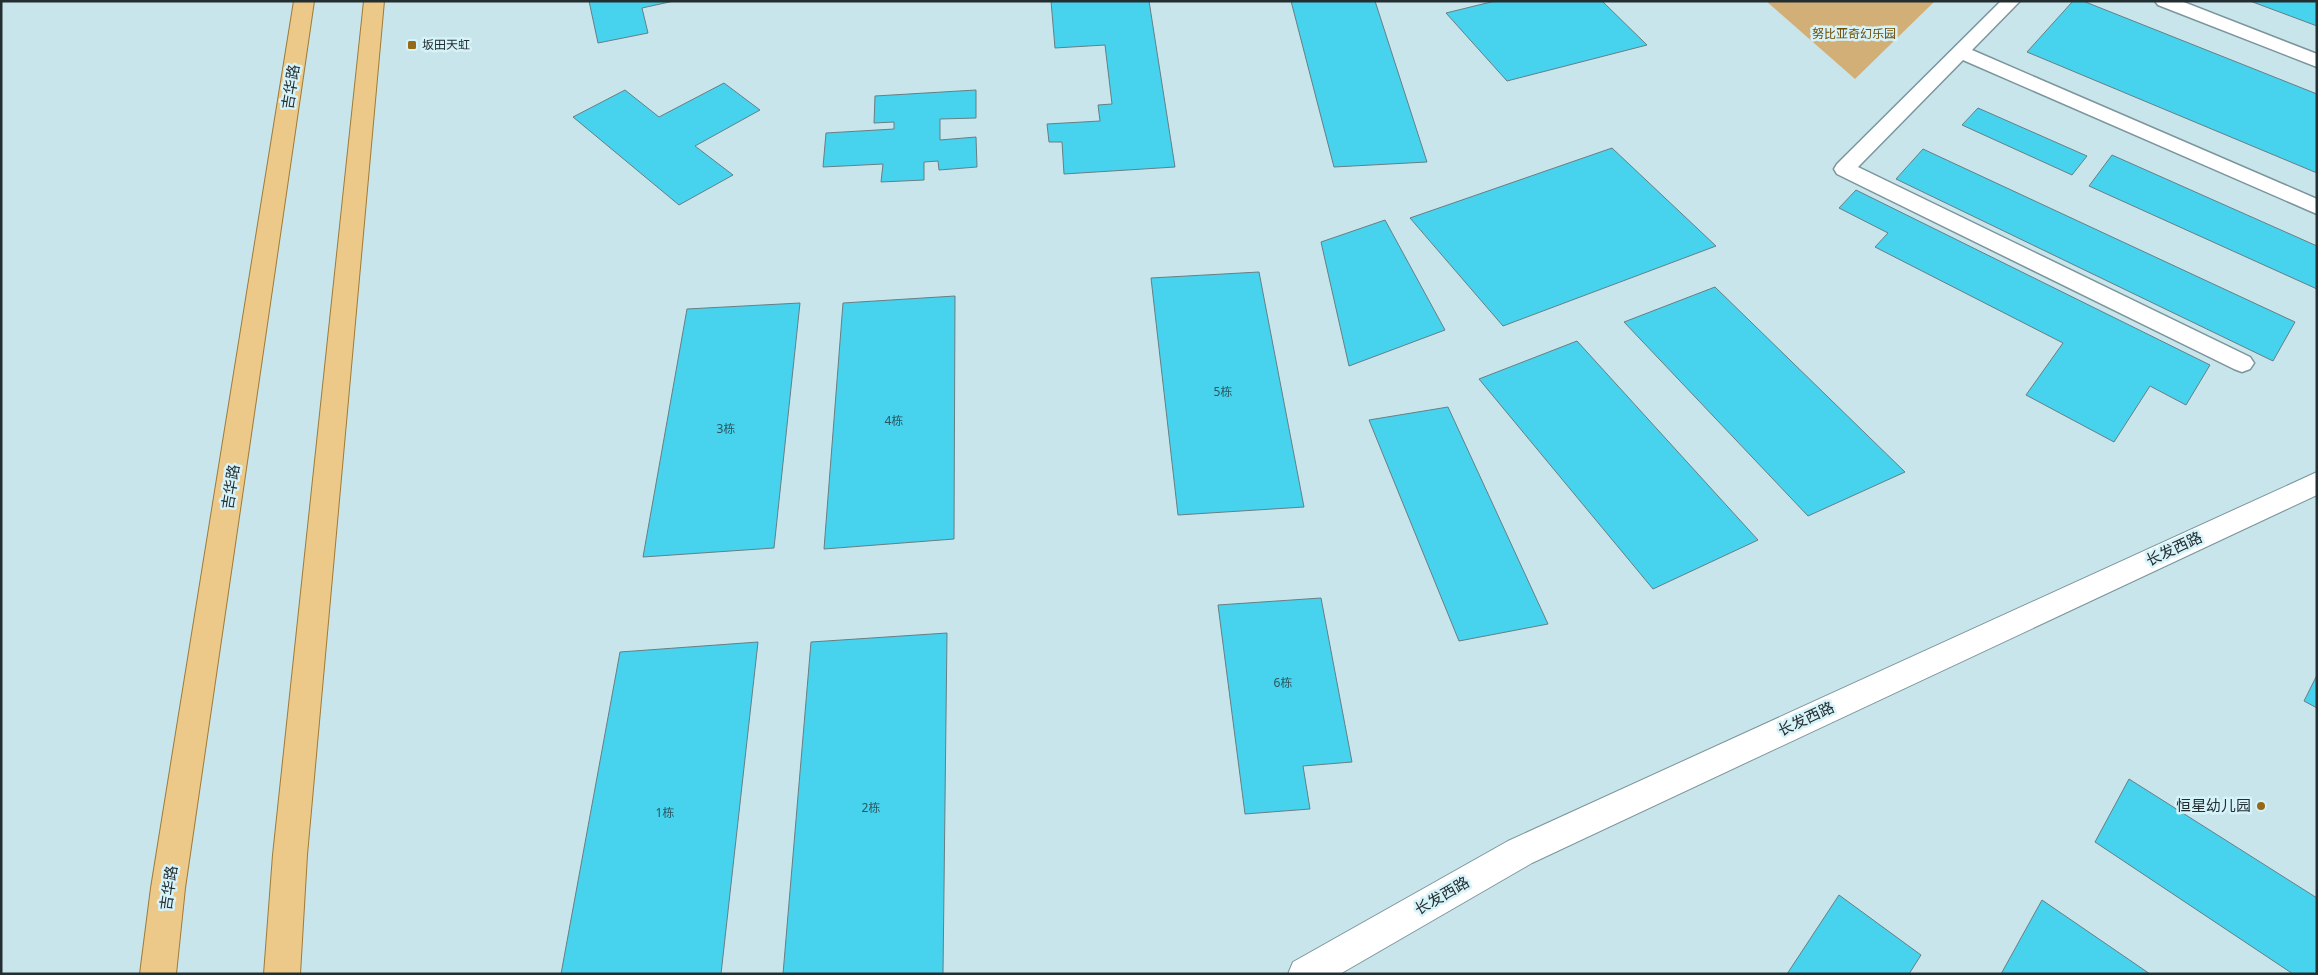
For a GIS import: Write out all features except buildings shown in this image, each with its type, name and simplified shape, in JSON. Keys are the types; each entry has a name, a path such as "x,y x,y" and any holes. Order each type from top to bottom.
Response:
{"main road":[{"name":"吉华路","path":"158,974 168,888 304,1"},
{"path":"282,974 290,855 374,1"}],"street":[{"name":"长发西路","path":"1305,974 1520,852 2317,483"}],"lane":[{"path":"2011,1 1844,169 2242,363"},
{"path":"2164,1 2317,61"},
{"path":"1960,52 2317,208"}],"green space":[{"name":"努比亚奇幻乐园","path":"1766,1 1935,1 1855,79"}],"place":[{"name":"坂田天虹","path":"412,45"},
{"name":"恒星幼儿园","path":"2261,806"}]}
